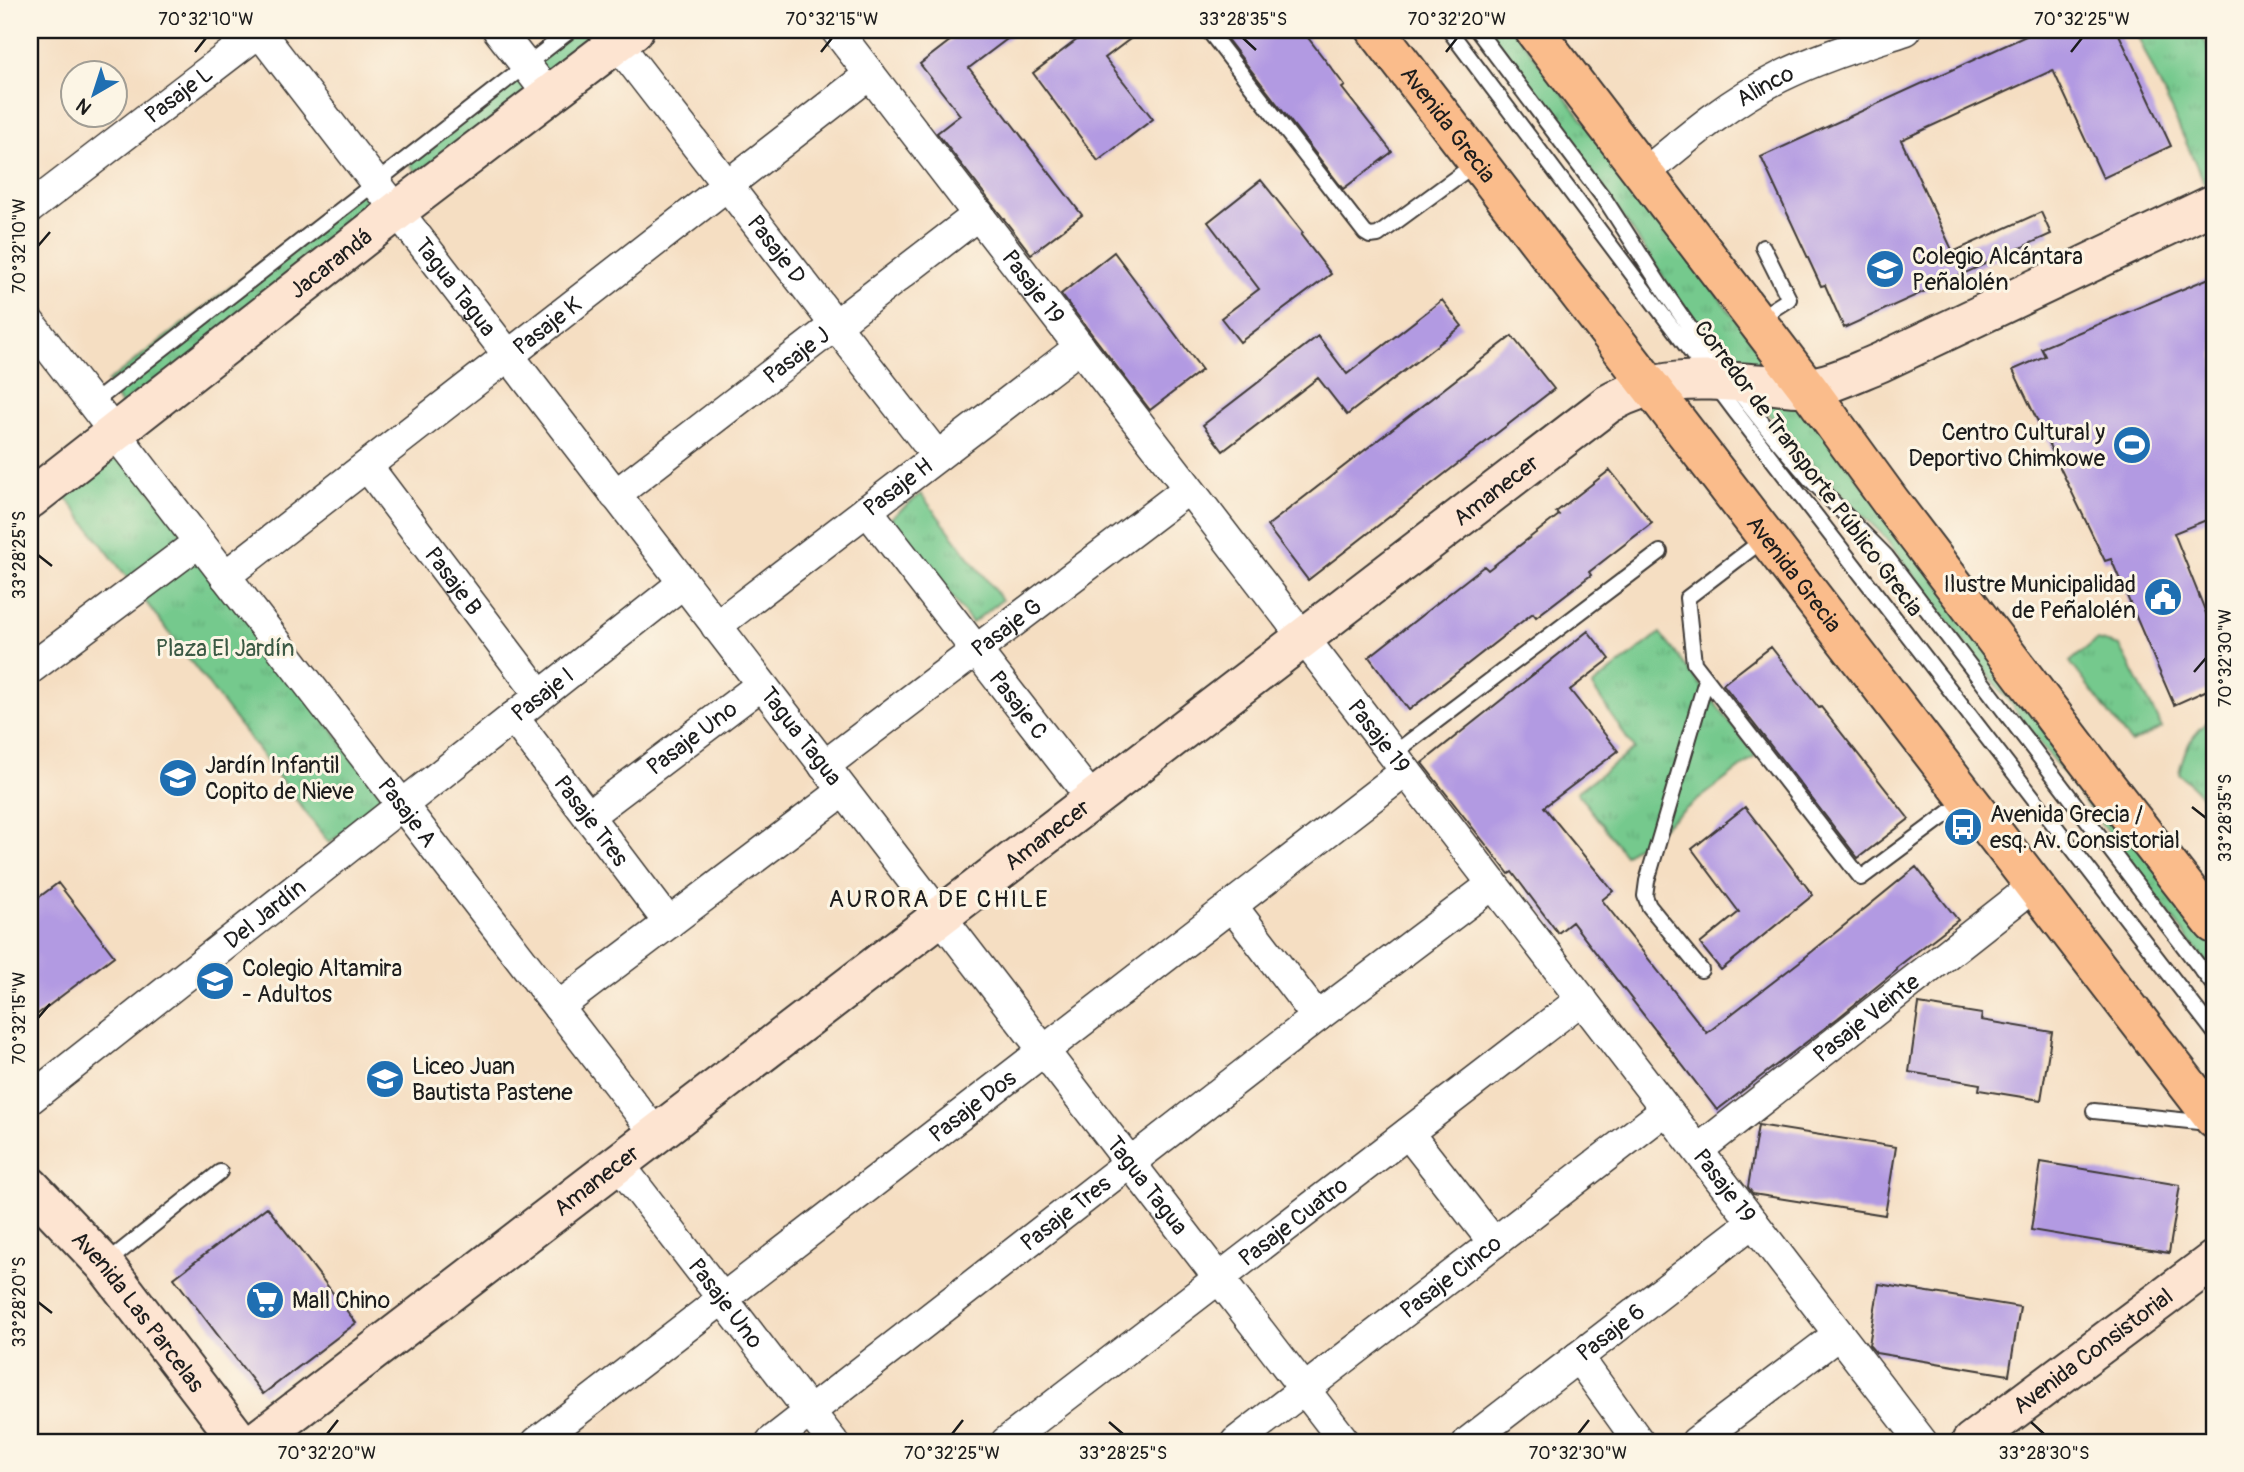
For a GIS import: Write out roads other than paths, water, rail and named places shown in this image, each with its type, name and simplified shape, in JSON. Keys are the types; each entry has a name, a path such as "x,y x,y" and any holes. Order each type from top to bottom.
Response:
{"main road":[{"name":"Avenida Grecia","path":"1376,30 2214,1121"},
{"path":"1540,32 1924,546 2214,924"}],"street":[{"name":"Tagua Tagua","path":"259,30 1345,1442"},
{"name":"Pasaje L","path":"30,208 259,30"},
{"path":"498,30 549,95"},
{"name":"Pasaje 19","path":"836,30 1923,1442"},
{"name":"Alinco","path":"1644,174 1711,119 1758,88 1804,65 1906,30"},
{"name":"Jacarandá","path":"30,499 116,434 386,197 549,95 625,36"},
{"name":"Pasaje D","path":"625,36 727,186 937,456"},
{"name":"Pasaje K","path":"225,576 870,74"},
{"name":"Amanecer","path":"255,1442 1608,404 1648,386 1664,382 1721,381 1807,387 1844,377 1879,363 2214,204"},
{"name":"Pasaje J","path":"615,495 979,214"},
{"name":"Pasaje A","path":"30,323 656,1134"},
{"name":"Pasaje H","path":"716,626 1080,346"},
{"name":"Pasaje B","path":"367,466 540,695"},
{"name":"Pasaje G","path":"824,766 1188,489"},
{"name":"Pasaje C","path":"867,510 1093,799"},
{"path":"30,668 199,542"},
{"name":"Pasaje I","path":"401,804 683,583"},
{"name":"Pasaje Uno","path":"588,816 761,685"},
{"name":"Pasaje Tres","path":"513,717 669,923"},
{"name":"Pasaje Dos","path":"537,1442 1232,906 1400,763"},
{"path":"558,1007 843,791"},
{"name":"Del Jardín","path":"30,1099 401,804"},
{"name":"Pasaje Tres","path":"771,1442 1317,1017 1493,884"},
{"name":"Pasaje Veinte","path":"1698,1150 2035,885"},
{"path":"1232,906 1317,1017"},
{"name":"Pasaje Cuatro","path":"1006,1442 1582,999"},
{"name":"Pasaje Cinco","path":"1236,1442 1667,1110"},
{"path":"1408,1133 1494,1243"},
{"name":"Pasaje Uno","path":"618,1163 833,1442"},
{"name":"Avenida Las Parcelas","path":"30,1186 104,1264 240,1442"},
{"name":"Pasaje 6","path":"1468,1442 1753,1222"},
{"name":"Avenida Consistorial","path":"1971,1442 2214,1260"},
{"path":"1696,1442 1839,1334"},
{"path":"1578,1357 1639,1442"}],"lane":[{"path":"92,404 386,197 526,65 571,30"},
{"path":"1208,30 1370,236 1378,235 1477,162"},
{"name":"Corredor de Transporte Público Grecia","path":"1449,30 1721,381 2214,1032"},
{"name":"Corredor de Transporte Público Grecia","path":"1477,30 1606,201 1721,381 1765,426 1809,478 1886,556 2214,986"},
{"path":"1756,320 1789,299 1763,247"},
{"path":"1766,537 1687,598 1694,663 1706,680 1861,878 1968,798"},
{"path":"1400,763 1660,552"},
{"path":"1701,970 1649,906 1645,896 1647,881 1706,680"},
{"path":"2094,1111 2214,1121"},
{"path":"104,1264 220,1172"}],"place":[{"name":"Colegio Alcántara Peñalolén","path":"1885,269"},
{"name":"Centro Cultural y Deportivo Chimkowe","path":"2132,445"},
{"name":"Ilustre Municipalidad de Peñalolén","path":"2163,597"},
{"name":"Jardín Infantil Copito de Nieve","path":"178,778"},
{"name":"Avenida Grecia / esq. Av. Consistorial","path":"1963,827"},
{"name":"Colegio Altamira - Adultos","path":"215,981"},
{"name":"Liceo Juan Bautista Pastene","path":"385,1079"},
{"name":"Mall Chino","path":"265,1300"}],"district":[{"name":"AURORA DE CHILE","path":"939,899"}],"park label":[{"name":"Plaza El Jardín","path":"225,648"}]}
